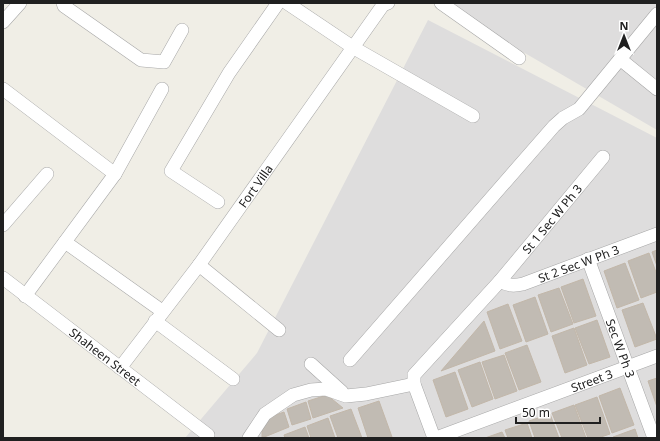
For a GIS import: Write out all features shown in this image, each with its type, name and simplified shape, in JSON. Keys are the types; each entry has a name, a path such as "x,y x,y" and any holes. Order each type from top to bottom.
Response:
{"street":[{"path":"3,22 20,3"},
{"path":"63,3 64,6 141,60 164,62 182,30"},
{"path":"218,202 171,171 229,73 278,3"},
{"path":"287,3 354,48 473,116"},
{"name":"Fort Villa","path":"120,368 199,264 354,48 383,5 388,3"},
{"path":"448,5 519,58"},
{"path":"350,360 554,126 563,118 579,109 657,14"},
{"path":"620,59 657,89"},
{"path":"3,89 115,174"},
{"path":"25,296 115,174 162,89"},
{"name":"St 1 Sec W Ph 3","path":"414,384 414,375 500,281 604,157"},
{"path":"3,225 47,174"},
{"name":"St 2 Sec W Ph 3","path":"500,281 514,286 523,284 657,234"},
{"path":"65,242 159,316 232,379"},
{"name":"Sec W Ph 3","path":"588,259 654,438"},
{"path":"199,264 279,330"},
{"name":"Shaheen Street","path":"3,278 208,435"},
{"name":"Street 3","path":"435,438 657,356"},
{"path":"311,364 346,396"},
{"path":"249,438 265,414 293,395 311,390 326,389 346,396 366,394 414,384 435,438"}],"shaded area":[{"path":"456,3 657,3 657,130 451,10"},
{"path":"428,20 657,138 657,438 185,438 257,353"}],"building":[{"path":"657,250 657,266 652,252"},
{"path":"649,253 657,275 657,292 641,298 628,261"},
{"path":"625,263 639,300 617,308 604,271"},
{"path":"583,279 596,316 574,323 561,287"},
{"path":"559,288 573,324 551,332 538,295"},
{"path":"535,297 548,334 526,342 513,305"},
{"path":"643,303 657,339 635,347 622,310"},
{"path":"508,304 522,341 500,349 487,312"},
{"path":"597,320 610,357 589,364 575,328"},
{"path":"484,321 495,351 441,371"},
{"path":"574,328 587,365 565,373 552,336"},
{"path":"527,345 541,382 519,390 505,353"},
{"path":"504,355 517,391 495,399 482,362"},
{"path":"480,362 493,399 472,407 458,370"},
{"path":"455,372 468,409 446,417 433,380"},
{"path":"657,378 657,407 648,381"},
{"path":"620,388 634,425 612,433 599,396"},
{"path":"327,395 343,408 313,418 308,401"},
{"path":"597,397 610,434 598,438 588,438 575,405"},
{"path":"379,401 392,437 368,438 358,408"},
{"path":"306,402 311,419 292,425 287,409"},
{"path":"574,405 586,438 562,438 552,413"},
{"path":"351,409 362,438 338,438 330,416"},
{"path":"284,412 289,427 262,438 262,427 270,417"},
{"path":"550,414 559,438 535,438 529,421"},
{"path":"328,418 335,438 311,438 307,426"},
{"path":"527,423 532,438 508,438 505,430"},
{"path":"305,427 309,438 285,438 284,435"},
{"path":"635,429 638,438 613,438 613,437"},
{"path":"502,432 505,438 485,438"}]}
